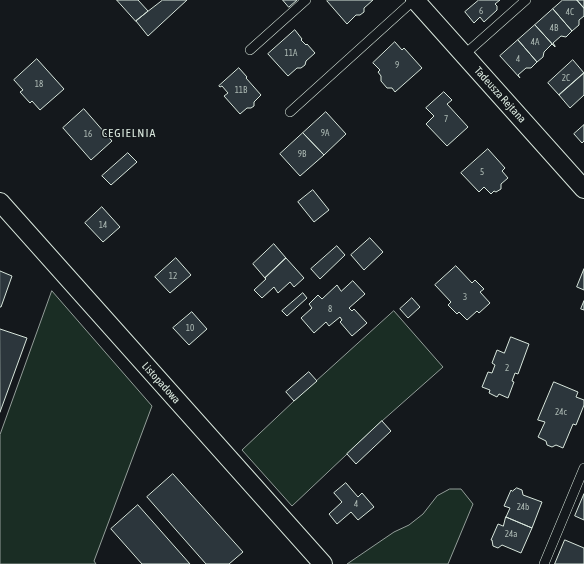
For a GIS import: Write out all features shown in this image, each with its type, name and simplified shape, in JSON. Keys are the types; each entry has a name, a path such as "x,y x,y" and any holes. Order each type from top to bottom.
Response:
{"street":[{"name":"Tadeusza Rejtana","path":"415,0 584,189"},
{"name":"Listopadowa","path":"0,202 323,564"}],"lane":[{"path":"250,50 306,0"},
{"path":"290,112 415,0"},
{"path":"464,55 526,0"},
{"path":"544,564 584,468"}],"green space":[{"path":"52,291 152,406 94,561 96,564 0,564 0,435"},
{"path":"394,311 443,367 382,421 292,506 242,450"},
{"path":"450,489 461,489 473,504 448,564 347,564 394,532 409,525 423,514 437,496"}],"building":[{"path":"117,0 138,0 148,11 136,21"},
{"path":"163,0 187,0 148,36 136,21"},
{"path":"283,0 297,0 289,7"},
{"path":"373,0 364,8 364,12 360,15 356,15 347,24 327,1"},
{"path":"479,0 500,0 495,4 497,6 497,10 484,22 480,17 474,23 465,12"},
{"path":"563,0 577,0 584,8 584,16 579,20 579,25 572,31 553,9"},
{"path":"577,0 584,0 584,8"},
{"path":"553,9 572,31 566,37 561,36 553,43 555,47 535,25"},
{"path":"535,25 555,47 552,44 544,52 543,57 537,62 518,40"},
{"path":"295,30 302,39 301,40 315,53 306,61 305,65 301,68 297,68 288,76 268,54"},
{"path":"518,40 537,62 531,68 526,68 518,75 520,78 500,56"},
{"path":"395,42 402,50 404,48 422,68 395,92 392,88 387,88 381,81 381,76 378,72 380,70 373,63"},
{"path":"37,59 64,89 40,110 32,101 30,103 20,92 23,90 14,80"},
{"path":"573,60 584,73 559,95 548,83"},
{"path":"239,68 261,95 254,102 254,106 247,108 240,114 224,96 228,93 222,86 219,86"},
{"path":"584,73 584,95 570,108 559,95"},
{"path":"444,92 452,100 447,104 468,127 447,146 426,124 434,116 426,108"},
{"path":"84,109 112,141 91,160 63,128"},
{"path":"326,112 346,134 324,155 303,133"},
{"path":"584,125 584,141 582,143 574,134"},
{"path":"303,133 324,155 300,176 280,154"},
{"path":"488,149 505,168 502,171 508,178 501,184 501,189 496,192 494,191 491,194 484,187 479,192 461,173"},
{"path":"128,153 137,162 111,185 102,176"},
{"path":"313,190 329,210 314,222 298,202"},
{"path":"102,207 120,227 103,242 85,223"},
{"path":"370,238 383,252 364,270 351,255"},
{"path":"274,244 286,258 265,278 253,264"},
{"path":"337,246 345,255 320,279 311,269"},
{"path":"176,258 191,275 170,293 155,277"},
{"path":"286,258 304,278 294,287 290,282 278,293 274,287 262,298 254,290"},
{"path":"456,266 472,283 475,280 484,289 480,292 490,303 479,313 477,311 467,320 459,312 457,314 448,305 451,302 435,285"},
{"path":"584,269 584,290 577,287"},
{"path":"0,271 12,276 1,307 0,307"},
{"path":"353,281 365,294 349,308 352,311 354,309 367,323 352,336 340,322 342,320 340,317 329,326 326,322 314,333 301,318 312,308 309,304 318,295 322,299 337,285 341,291"},
{"path":"303,293 307,298 287,316 282,311"},
{"path":"412,298 420,307 408,318 400,309"},
{"path":"584,301 584,310 581,309"},
{"path":"192,312 207,329 189,345 173,328"},
{"path":"0,329 27,338 0,412"},
{"path":"511,337 529,344 518,374 515,373 512,381 514,382 508,398 499,394 497,397 489,393 490,390 482,387 488,372 492,373 495,365 492,363 497,350 504,353"},
{"path":"309,372 317,381 294,401 286,392"},
{"path":"554,382 578,392 576,397 584,400 584,405 576,425 573,424 563,448 556,445 552,447 547,445 546,441 538,437 545,422 538,420"},
{"path":"382,421 391,431 356,464 347,454"},
{"path":"173,474 243,552 229,564 206,564 147,497"},
{"path":"346,483 358,497 362,493 374,507 358,520 351,512 337,524 329,514 342,502 334,493"},
{"path":"517,488 522,490 523,495 542,502 532,528 506,517 510,508 504,506 511,490 512,491"},
{"path":"584,494 584,520 575,516"},
{"path":"138,505 190,564 142,564 111,529"},
{"path":"506,517 532,528 521,553 502,545 498,548 493,546 491,540 498,524 503,526"},
{"path":"565,540 584,548 584,564 555,564"}],"district":[{"name":"CEGIELNIA","path":"129,133"}]}
